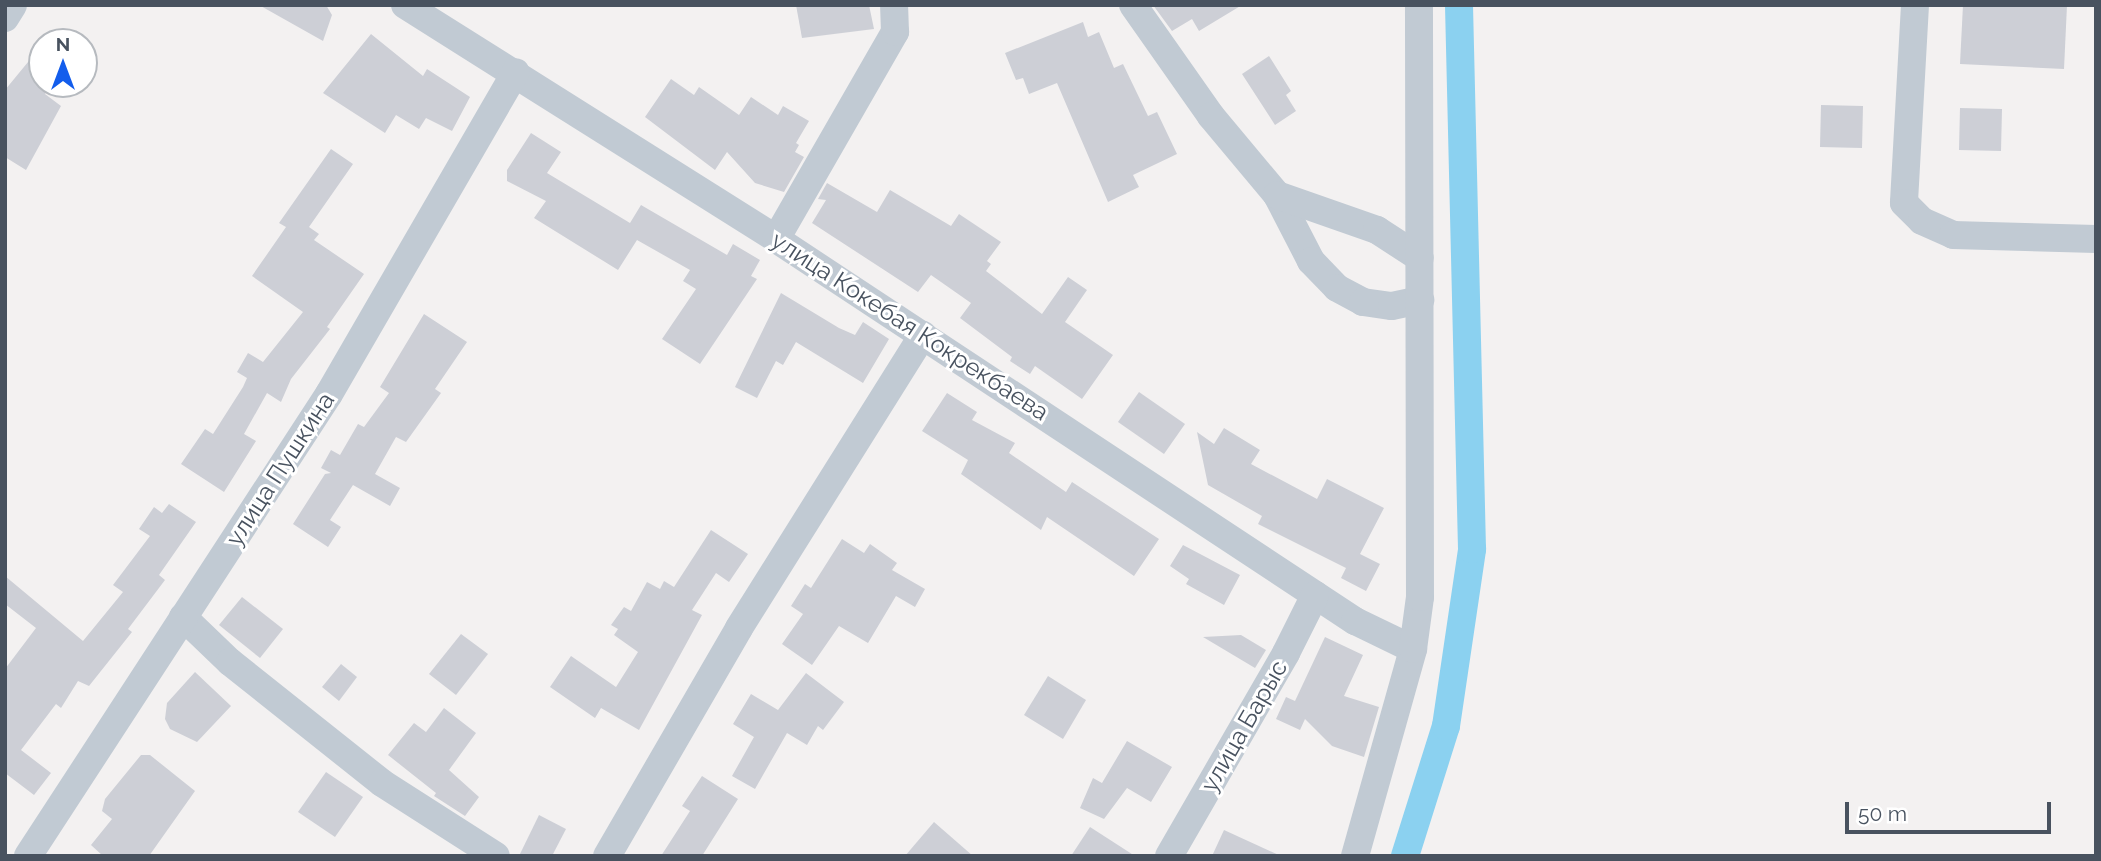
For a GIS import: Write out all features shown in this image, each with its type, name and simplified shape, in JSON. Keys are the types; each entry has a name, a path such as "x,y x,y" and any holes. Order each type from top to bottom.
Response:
{"street":[{"path":"5,18 13,5"},
{"name":"улица Кокебая Кокрекбаева","path":"405,5 516,72 775,239 1315,595 1413,649"},
{"path":"775,239 895,32 894,5"},
{"path":"1133,5 1211,116 1277,195 1311,261 1337,288 1363,302 1392,306 1420,300"},
{"path":"1915,5 1904,203 1922,221 1953,235 2096,239"},
{"path":"1355,856 1413,649 1420,597 1418,8"},
{"name":"улица Пушкина","path":"28,856 329,394 516,72"},
{"path":"1277,195 1377,230 1420,258"},
{"path":"607,856 739,628 923,335"},
{"name":"улица Барыс","path":"1169,856 1286,653 1315,595"},
{"path":"183,617 230,662 382,783 496,856"}],"building":[{"path":"259,5 326,5 332,15 323,41"},
{"path":"796,5 869,5 874,29 802,38"},
{"path":"1153,5 1242,5 1199,31 1192,19 1172,31"},
{"path":"1963,5 2067,5 2064,69 1960,64"},
{"path":"1083,22 1088,37 1099,32 1114,68 1123,64 1148,116 1157,112 1177,154 1133,175 1139,187 1108,202 1057,83 1029,94 1023,78 1016,80 1005,53"},
{"path":"371,34 423,76 427,69 470,97 452,131 426,118 419,129 396,115 385,133 323,93"},
{"path":"1269,56 1291,91 1286,95 1296,111 1275,125 1242,74"},
{"path":"28,62 28,98 50,98 61,106 26,170 5,157 5,90"},
{"path":"671,79 694,95 699,87 739,115 751,97 778,115 783,106 809,121 796,143 799,145 795,152 804,157 784,192 755,183 727,152 715,170 645,117"},
{"path":"1821,105 1863,106 1862,148 1820,147"},
{"path":"1960,108 2002,109 2001,151 1959,150"},
{"path":"531,133 561,152 547,173 630,223 641,205 727,255 733,244 760,260 751,276 757,279 700,364 662,339 696,289 683,281 690,270 637,240 618,270 534,218 546,201 507,181 507,170"},
{"path":"331,149 353,164 309,227 319,234 314,240 364,274 327,327 330,329 291,379 281,402 267,393 244,434 256,441 224,492 181,464 205,429 213,434 243,387 247,378 237,372 248,353 263,362 303,312 252,276 286,227 279,223"},
{"path":"827,183 877,212 890,190 951,226 959,214 1001,242 987,261 991,264 986,271 1042,314 1068,277 1087,290 1065,322 1113,355 1082,399 1035,366 1030,374 1010,361 1012,357 960,318 971,303 931,275 918,292 812,223 826,200 818,199"},
{"path":"781,293 855,335 863,322 889,339 863,383 796,342 783,365 776,361 757,398 735,387"},
{"path":"424,314 467,342 435,389 441,393 406,442 396,437 375,474 400,488 390,506 353,485 330,520 341,527 328,547 293,524 325,474 331,473 321,468 331,450 340,455 358,424 364,427 389,393 380,387"},
{"path":"1139,392 1185,424 1164,454 1118,422"},
{"path":"947,393 977,412 972,420 1015,443 1009,453 1066,492 1072,482 1159,539 1134,576 1047,517 1041,530 961,474 968,460 922,431"},
{"path":"1224,428 1260,450 1251,464 1317,499 1327,479 1384,508 1360,554 1380,564 1366,591 1341,578 1346,568 1258,524 1262,516 1208,485 1197,432 1214,444"},
{"path":"169,504 196,522 159,575 165,580 128,629 132,632 89,686 78,681 61,708 56,704 21,750 51,773 34,795 5,773 5,669 36,628 5,604 5,576 83,641 123,592 113,585 150,536 139,529 154,507 162,513"},
{"path":"711,530 748,554 729,582 716,573 692,610 702,615 639,730 601,708 595,718 550,687 571,656 616,687 638,652 614,635 618,629 611,625 624,607 631,611 647,582 660,589 664,581 674,587"},
{"path":"842,539 864,553 870,544 897,563 892,570 925,589 915,607 896,596 868,643 839,626 812,665 782,644 803,614 791,606 805,584 811,588"},
{"path":"1183,545 1240,575 1224,605 1186,584 1189,579 1170,566"},
{"path":"242,597 283,629 260,658 219,625"},
{"path":"461,634 488,654 456,695 429,674"},
{"path":"1241,635 1266,650 1255,668 1203,637"},
{"path":"1325,637 1363,655 1344,696 1379,707 1364,757 1332,746 1305,719 1300,730 1276,719 1286,697 1295,701"},
{"path":"341,664 357,677 339,701 322,687"},
{"path":"195,672 231,706 197,742 170,729 165,719 167,703"},
{"path":"806,673 844,702 823,730 818,726 807,745 787,733 755,789 732,776 754,737 733,724 751,694 778,710"},
{"path":"1048,676 1086,700 1063,739 1024,715"},
{"path":"444,708 476,733 449,770 479,797 465,816 434,796 436,793 388,755 414,723 426,732"},
{"path":"1127,741 1172,767 1151,802 1127,788 1104,819 1080,808 1093,778 1102,783"},
{"path":"141,755 150,755 195,791 149,856 103,856 91,845 112,819 102,811 105,799"},
{"path":"326,772 363,797 335,837 298,812"},
{"path":"702,776 738,799 702,856 661,856 690,811 682,806"},
{"path":"539,815 566,829 552,856 519,856"},
{"path":"934,822 973,856 905,856"},
{"path":"1090,827 1135,856 1071,856"},
{"path":"1224,830 1281,856 1212,856"}],"waterway":[{"path":"1405,856 1446,726 1472,549 1459,5"}]}
